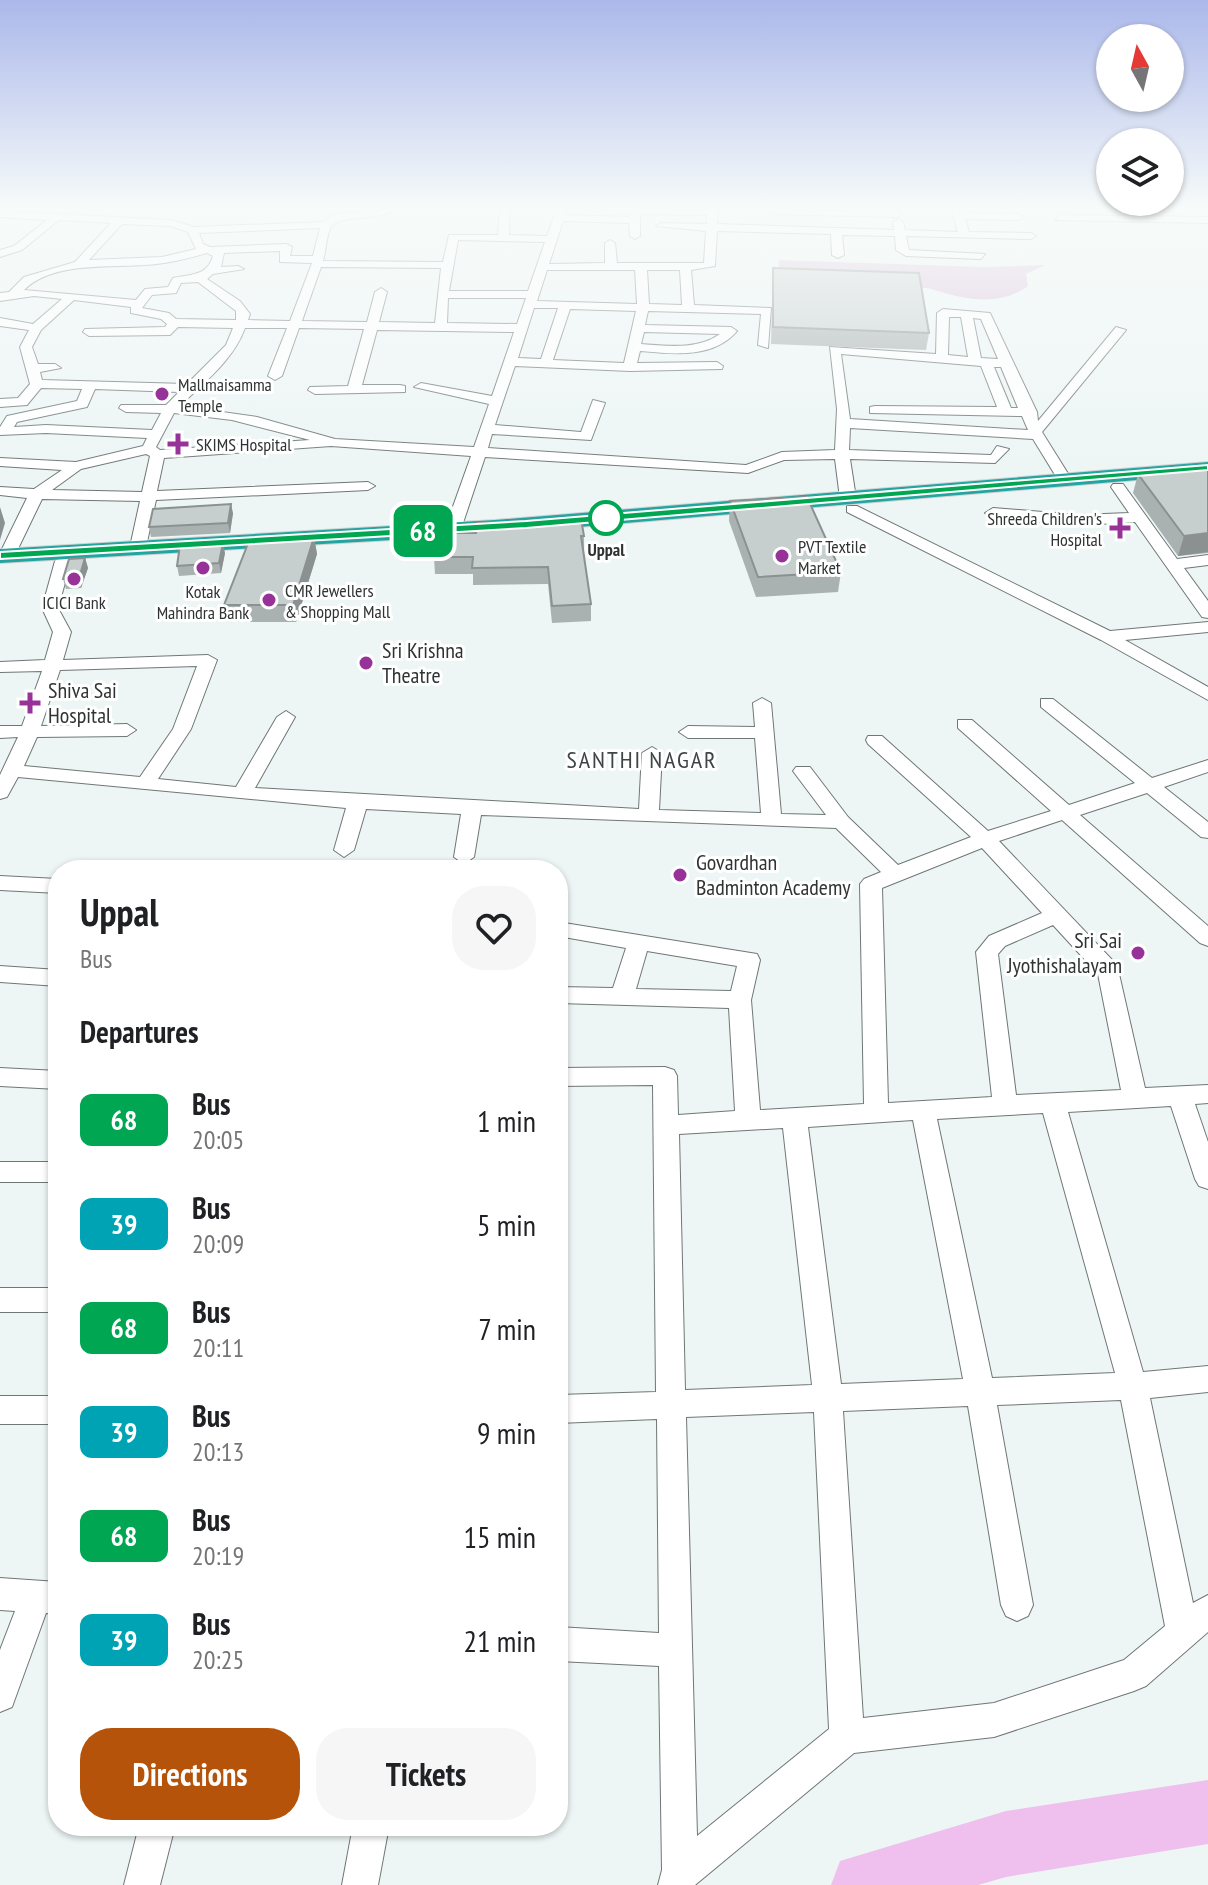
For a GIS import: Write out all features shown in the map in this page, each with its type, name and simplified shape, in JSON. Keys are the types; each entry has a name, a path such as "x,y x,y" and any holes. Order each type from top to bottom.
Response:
{"highway":[{"path":"2,559 138,547 234,546 850,503 1013,484 1208,468"},
{"path":"2,559 63,561 453,529 1208,480"}],"street":[{"path":"37,384 26,347 36,328 71,297"},
{"path":"80,297 139,304"},
{"path":"144,297 135,310 165,316 173,323 241,327 522,328"},
{"path":"138,547 150,495 157,434 171,407 194,388 232,346 241,327 244,314 241,307 223,297"},
{"path":"275,376 305,297"},
{"path":"354,389 380,297"},
{"path":"441,328 442,297"},
{"path":"486,297 531,299 565,305 767,311 764,345"},
{"path":"630,367 643,297"},
{"path":"687,297 688,309"},
{"path":"453,529 531,299"},
{"path":"546,363 565,305"},
{"path":"942,360 943,313 986,316 1037,433 1065,480"},
{"path":"966,314 981,363 1006,412"},
{"path":"0,322 36,328"},
{"path":"89,332 170,331 173,323"},
{"path":"634,347 686,350 724,340 731,331 638,328"},
{"path":"1037,433 1120,330"},
{"path":"1009,364 834,350 844,416 842,454 850,503 1107,636 1208,695"},
{"path":"510,362 630,367 717,366"},
{"path":"32,368 55,368"},
{"path":"37,384 194,388"},
{"path":"0,403 22,402 37,384"},
{"path":"91,384 82,404 12,419 4,432 46,429 157,434"},
{"path":"421,387 497,401"},
{"path":"315,390 400,389"},
{"path":"487,429 586,437 598,403"},
{"path":"126,408 171,407 217,411 290,426 334,443"},
{"path":"844,416 943,411 1030,412"},
{"path":"943,411 946,429"},
{"path":"844,416 946,429 1037,433"},
{"path":"0,462 76,466 153,452 334,443 726,470 748,469 765,461 799,454 998,454 1013,484"},
{"path":"2,559 36,495 76,466"},
{"path":"0,491 36,495 150,495 368,486"},
{"path":"1118,487 1208,613"},
{"path":"993,513 1079,520 1138,512"},
{"path":"1172,564 1208,560"},
{"path":"0,793 12,771 53,665 62,632 50,608 63,561"},
{"path":"1107,636 1208,627"},
{"path":"0,667 208,660 182,729 147,781"},
{"path":"1177,676 1208,673"},
{"path":"762,703 771,820"},
{"path":"1047,703 1208,832"},
{"path":"243,792 286,717"},
{"path":"965,724 1208,938"},
{"path":"0,732 127,730"},
{"path":"688,732 764,733"},
{"path":"875,740 985,839 1109,971 1135,1098"},
{"path":"649,817 652,753"},
{"path":"876,1112 871,884 985,839 1208,766"},
{"path":"12,771 358,802 649,817 841,822"},
{"path":"803,771 841,822 894,873"},
{"path":"344,850 358,802"},
{"path":"464,857 472,809"},
{"path":"0,883 48,885"},
{"path":"1005,1105 987,952 997,941 1056,915"},
{"path":"568,931 749,960 740,1000 748,1118"},
{"path":"622,996 638,944"},
{"path":"0,974 48,977"},
{"path":"568,995 740,1000"},
{"path":"568,1077 665,1076 677,1879"},
{"path":"0,1077 48,1079"},
{"path":"666,1125 1208,1094"},
{"path":"1180,1096 1208,1179"},
{"path":"1053,1103 1133,1386 1183,1634"},
{"path":"923,1109 980,1391 1017,1605"},
{"path":"794,1116 828,1398 847,1737"},
{"path":"0,1172 48,1172"},
{"path":"0,1300 48,1300"},
{"path":"568,1409 1133,1386 1208,1379"},
{"path":"0,1410 48,1410"},
{"path":"0,1594 48,1597 0,1695"},
{"path":"677,1879 847,1737 994,1720 1134,1674 1208,1611"},
{"path":"568,1645 675,1650"},
{"path":"142,1885 154,1836"},
{"path":"360,1885 369,1836"}],"shaded area":[{"path":"967,297 1004,297 992,299"}],"building":[{"path":"773,297 923,297 929,333 773,327"},
{"path":"1208,468 1208,533 1184,536 1138,474"},
{"name":"PVT Textile Market","path":"807,497 841,572 758,577 730,501"},
{"path":"231,504 228,523 149,527 153,509"},
{"path":"581,519 591,604 552,606 548,567 472,568 473,557 434,557 438,533 476,533 477,523"},
{"path":"314,537 293,605 224,605 249,541"},
{"path":"223,543 219,563 177,566 180,545"},
{"path":"85,558 79,578 63,579 69,559"}],"waterway":[{"path":"864,1885 1006,1844 1208,1812"}],"bus line":[{"name":"68","path":"0,556 709,511 1208,468"}],"place":[{"name":"Mallmaisamma Temple","path":"162,394"},
{"name":"SKIMS Hospital","path":"178,444"},
{"name":"Uppal","path":"606,518"},
{"name":"Shreeda Children's Hospital","path":"1120,528"},
{"name":"PVT Textile Market","path":"782,556"},
{"name":"Kotak Mahindra Bank","path":"203,568"},
{"name":"ICICI Bank","path":"74,579"},
{"name":"CMR Jewellers & Shopping Mall","path":"269,600"},
{"name":"Sri Krishna Theatre","path":"366,663"},
{"name":"Shiva Sai Hospital","path":"30,703"},
{"name":"Govardhan Badminton Academy","path":"680,875"},
{"name":"Sri Sai Jyothishalayam","path":"1138,953"}],"district":[{"name":"SANTHI NAGAR","path":"642,759"}]}
